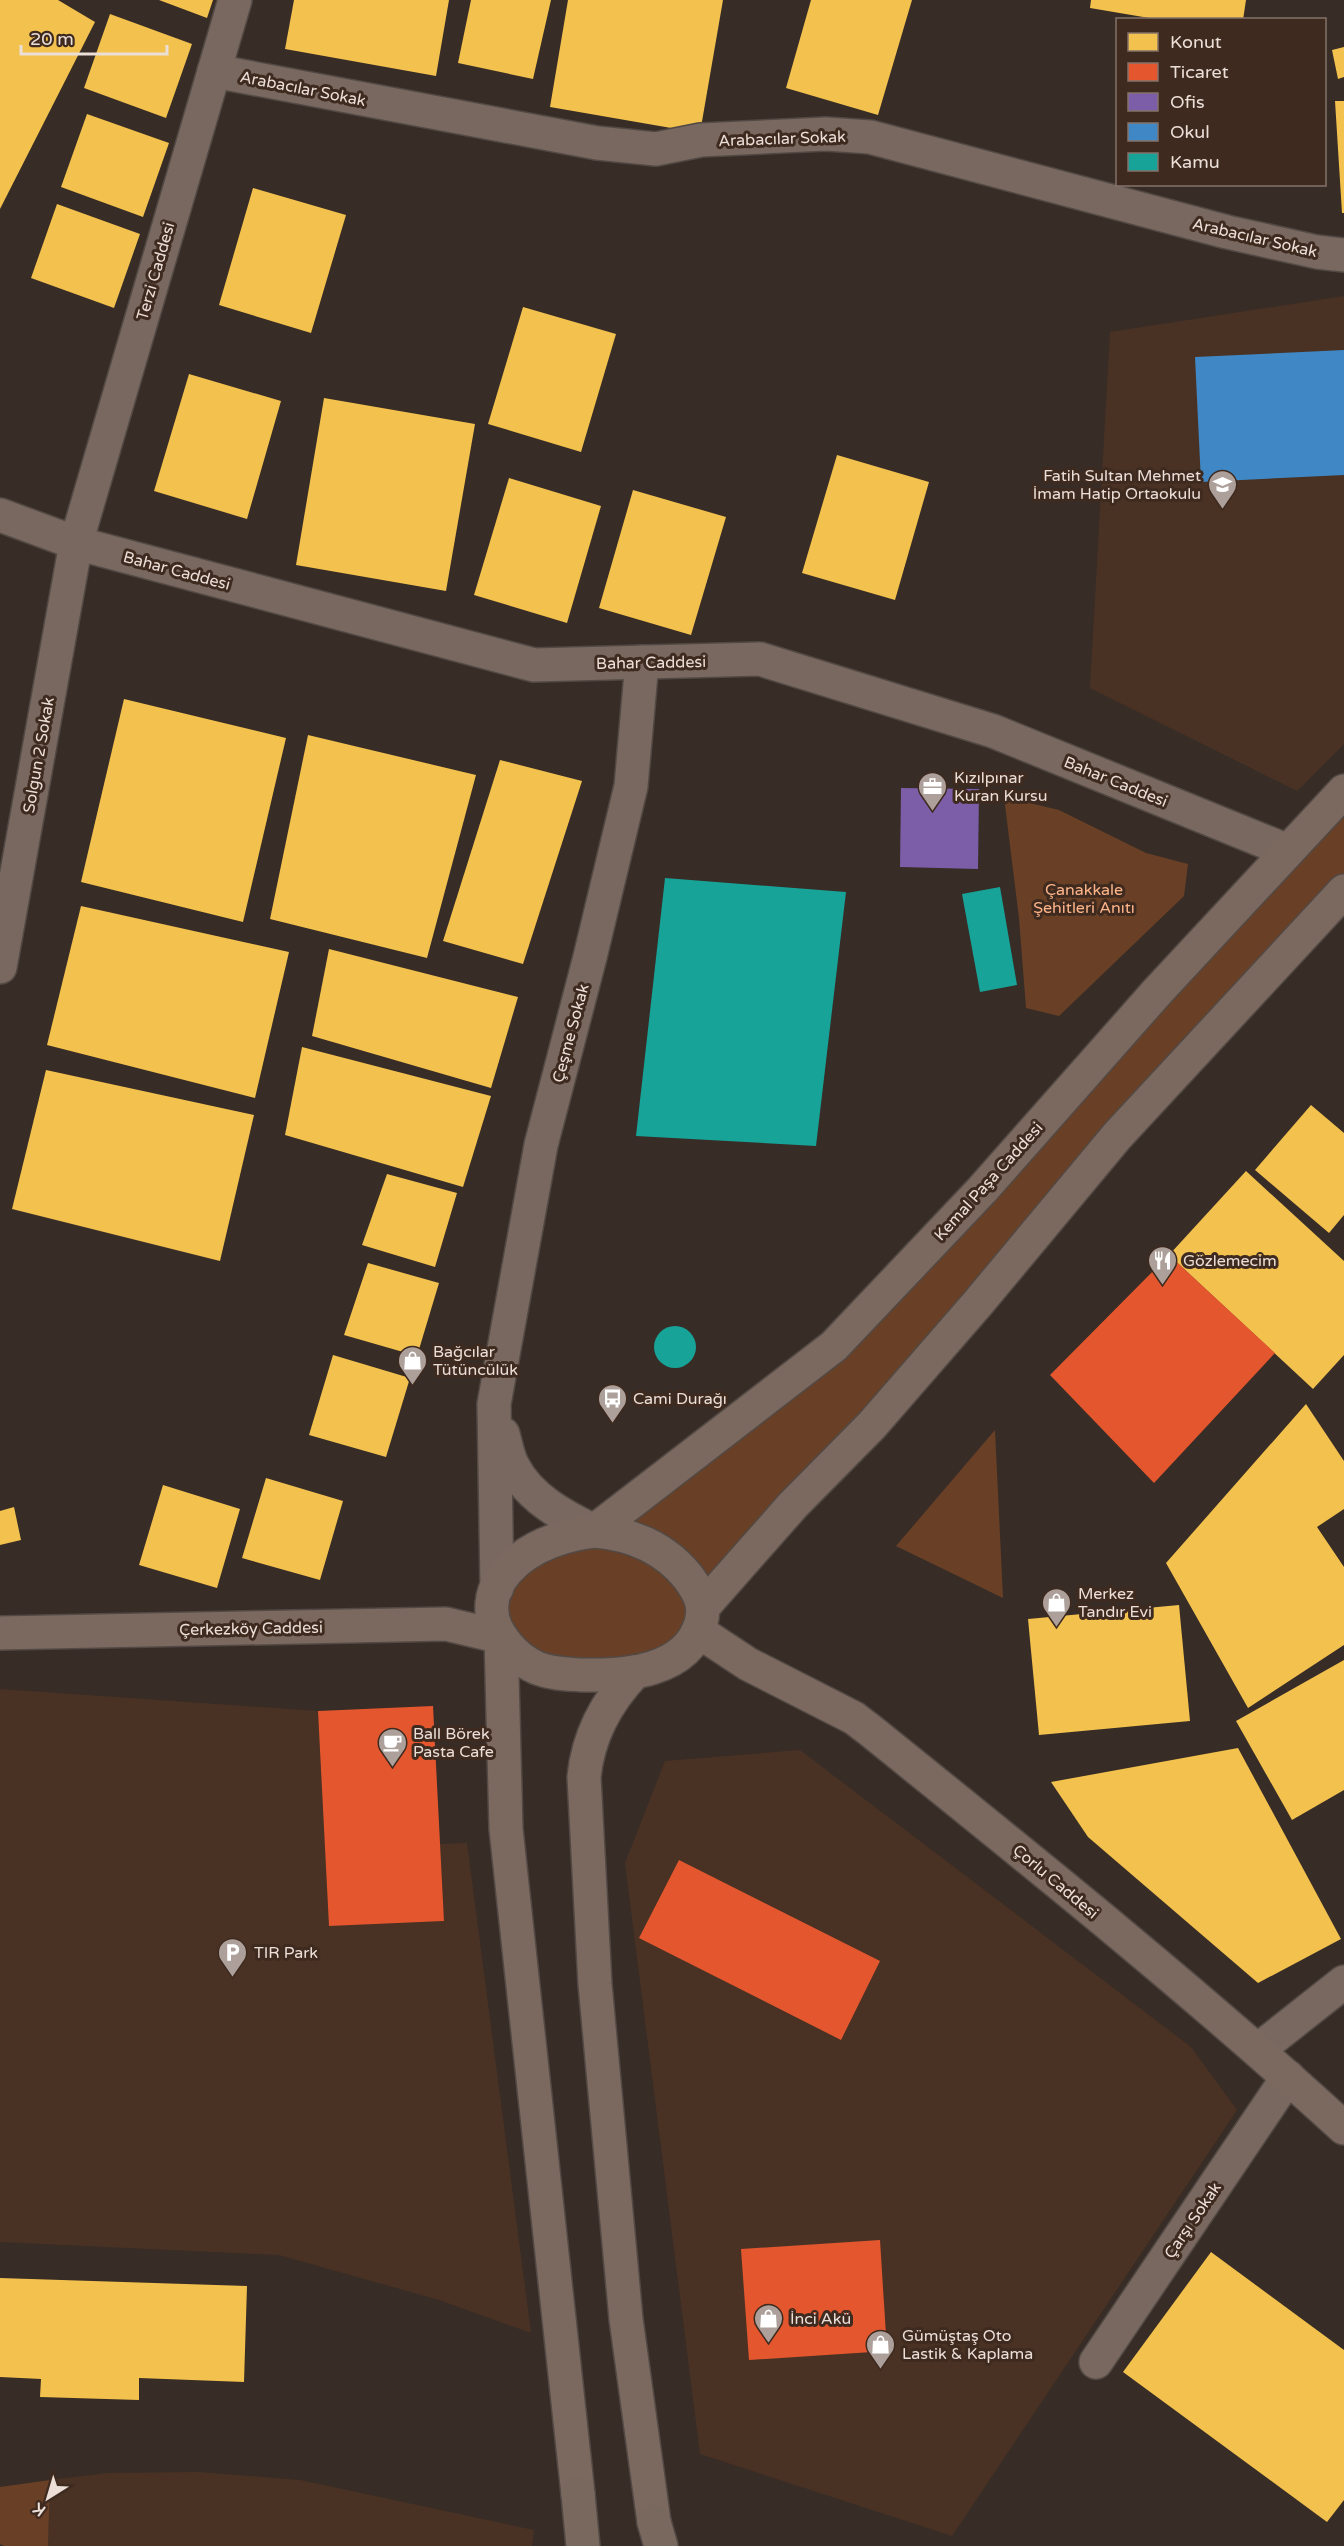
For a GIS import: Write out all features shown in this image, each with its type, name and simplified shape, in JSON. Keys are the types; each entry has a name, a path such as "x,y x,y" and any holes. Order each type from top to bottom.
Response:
{"main road":[{"name":"Kemal Paşa Caddesi","path":"594,1531 834,1346 982,1190 1157,992 1344,791"},
{"path":"494,1592 494,1622 501,1637 523,1659 537,1668 553,1673 592,1675 650,1669 693,1631 793,1505 872,1425 978,1303 1116,1136 1344,891"},
{"path":"446,1624 467,1616 494,1592 509,1570 532,1551 559,1538 594,1531 622,1534 652,1546 678,1566 702,1600 693,1631"},
{"name":"Çerkezköy Caddesi","path":"0,1633 446,1624 501,1637"},
{"name":"Çorlu Caddesi","path":"693,1631 715,1657 748,1664 854,1718 872,1731 1018,1849 1258,2050 1344,2128"},
{"path":"501,1637 506,1829 583,2546"},
{"path":"635,1672 621,1687 602,1718 586,1760 584,1777 596,1984 626,2319 658,2538"},
{"path":"576,2546 578,2494"}],"street":[{"name":"Terzi Caddesi","path":"76,543 235,0"},
{"name":"Arabacılar Sokak","path":"214,72 597,143 656,149 701,140 826,134 870,136 1227,232 1317,252 1344,255"},
{"name":"Bahar Caddesi","path":"0,515 76,543 534,665 760,659 993,731 1288,851"},
{"name":"Solgun 2 Sokak","path":"2,948 76,543"},
{"name":"Çeşme Sokak","path":"494,1592 494,1404 541,1145 590,957 631,786 642,662"},
{"path":"494,1404 512,1465 523,1483 549,1506 594,1531"},
{"path":"1258,2050 1344,1982"},
{"name":"Çarşı Sokak","path":"1096,2362 1288,2077"}],"shaded area":[{"name":"Fatih Sultan Mehmet İmam Hatip Ortaokulu","path":"1344,296 1344,744 1297,791 1090,688 1110,332"},
{"path":"0,1689 318,1711 329,1926 444,1921 440,1844 467,1843 531,2333 439,2300 279,2255 0,2242"},
{"path":"800,1750 1191,2047 1237,2110 952,2536 700,2454 625,1863 665,1761"},
{"path":"199,2472 300,2480 534,2530 532,2546 48,2546 50,2480 107,2473"}],"green space":[{"path":"1344,792 1344,891 699,1625 636,1669 515,1650 501,1581 610,1532 778,1389"},
{"name":"Çanakkale Şehitleri Anıtı","path":"1004,797 1059,810 1146,853 1188,864 1184,896 1059,1016 1026,1008 1019,918"},
{"path":"995,1430 1003,1598 896,1546"},
{"path":"50,2480 48,2546 4,2546 0,2544 0,2487"}],"building: Konut":[{"path":"0,0 58,0 95,22 0,209"},
{"path":"159,0 213,0 207,18"},
{"path":"294,0 449,0 436,76 285,49"},
{"path":"471,0 551,0 533,79 458,63"},
{"path":"568,0 723,0 700,133 550,107"},
{"path":"811,0 912,0 878,115 786,88"},
{"path":"1091,0 1246,0 1243,18 1149,18 1090,8"},
{"path":"110,14 192,44 166,118 84,88"},
{"path":"1344,47 1344,77 1338,79 1332,50"},
{"path":"1335,101 1344,101 1344,213 1342,213"},
{"path":"87,114 169,143 143,217 61,187"},
{"path":"253,188 346,215 311,333 219,305"},
{"path":"57,204 140,234 114,308 31,278"},
{"path":"523,307 616,334 581,452 488,424"},
{"path":"189,374 281,401 247,519 154,491"},
{"path":"324,398 475,424 446,591 296,565"},
{"path":"837,455 929,482 895,600 802,573"},
{"path":"509,478 601,506 567,623 474,595"},
{"path":"633,490 726,517 691,635 599,608"},
{"path":"124,699 286,738 243,922 81,882"},
{"path":"308,735 476,775 427,958 270,919"},
{"path":"500,760 582,781 523,964 443,941"},
{"path":"81,906 289,952 255,1098 47,1045"},
{"path":"329,949 518,997 491,1088 312,1036"},
{"path":"302,1047 491,1096 463,1187 285,1135"},
{"path":"46,1070 254,1115 220,1261 12,1209"},
{"path":"1311,1105 1344,1133 1344,1215 1329,1233 1255,1170"},
{"path":"1246,1171 1344,1261 1344,1355 1313,1389 1169,1255"},
{"path":"387,1174 457,1193 435,1267 362,1245"},
{"path":"368,1263 439,1283 417,1356 344,1335"},
{"path":"333,1355 410,1378 386,1457 309,1435"},
{"path":"1306,1404 1344,1461 1344,1509 1317,1527 1344,1567 1344,1645 1248,1708 1166,1563"},
{"path":"266,1478 343,1501 320,1580 242,1558"},
{"path":"163,1485 240,1509 217,1588 139,1565"},
{"path":"14,1507 21,1540 0,1545 0,1511"},
{"path":"1179,1605 1190,1721 1039,1735 1028,1619"},
{"path":"1344,1660 1344,1790 1292,1820 1236,1721"},
{"path":"1238,1748 1341,1939 1258,1983 1088,1837 1051,1782"},
{"path":"1211,2252 1344,2350 1344,2500 1327,2522 1123,2372"},
{"path":"0,2278 247,2286 244,2382 139,2378 139,2400 40,2397 41,2379 0,2377"}],"building: Ticaret":[{"path":"1169,1255 1275,1353 1154,1483 1050,1375"},
{"path":"433,1706 444,1921 329,1926 318,1711"},
{"path":"679,1860 880,1961 841,2040 639,1938"},
{"path":"880,2240 887,2351 749,2360 741,2249"}],"building: Ofis":[{"path":"901,788 979,789 978,869 900,867"}],"building: Okul":[{"path":"1344,350 1344,475 1201,482 1195,357"}],"building: Kamu":[{"path":"665,878 846,892 816,1146 636,1136"},
{"path":"1000,887 1017,985 980,992 962,894"},
{"path":"675,1326 690,1332 696,1347 690,1362 675,1368 660,1362 654,1347 660,1332"}],"place":[{"name":"Fatih Sultan Mehmet İmam Hatip Ortaokulu","path":"1222,510"},
{"name":"Kızılpınar Kuran Kursu","path":"933,812"},
{"name":"Gözlemecim","path":"1162,1286"},
{"name":"Bağcılar Tütüncülük","path":"412,1386"},
{"name":"Cami Durağı","path":"612,1424"},
{"name":"Merkez Tandır Evi","path":"1057,1628"},
{"name":"Ball Börek Pasta Cafe","path":"392,1768"},
{"name":"TIR Park","path":"233,1978"},
{"name":"İnci Akü","path":"769,2344"},
{"name":"Gümüştaş Oto Lastik & Kaplama","path":"881,2370"}]}
